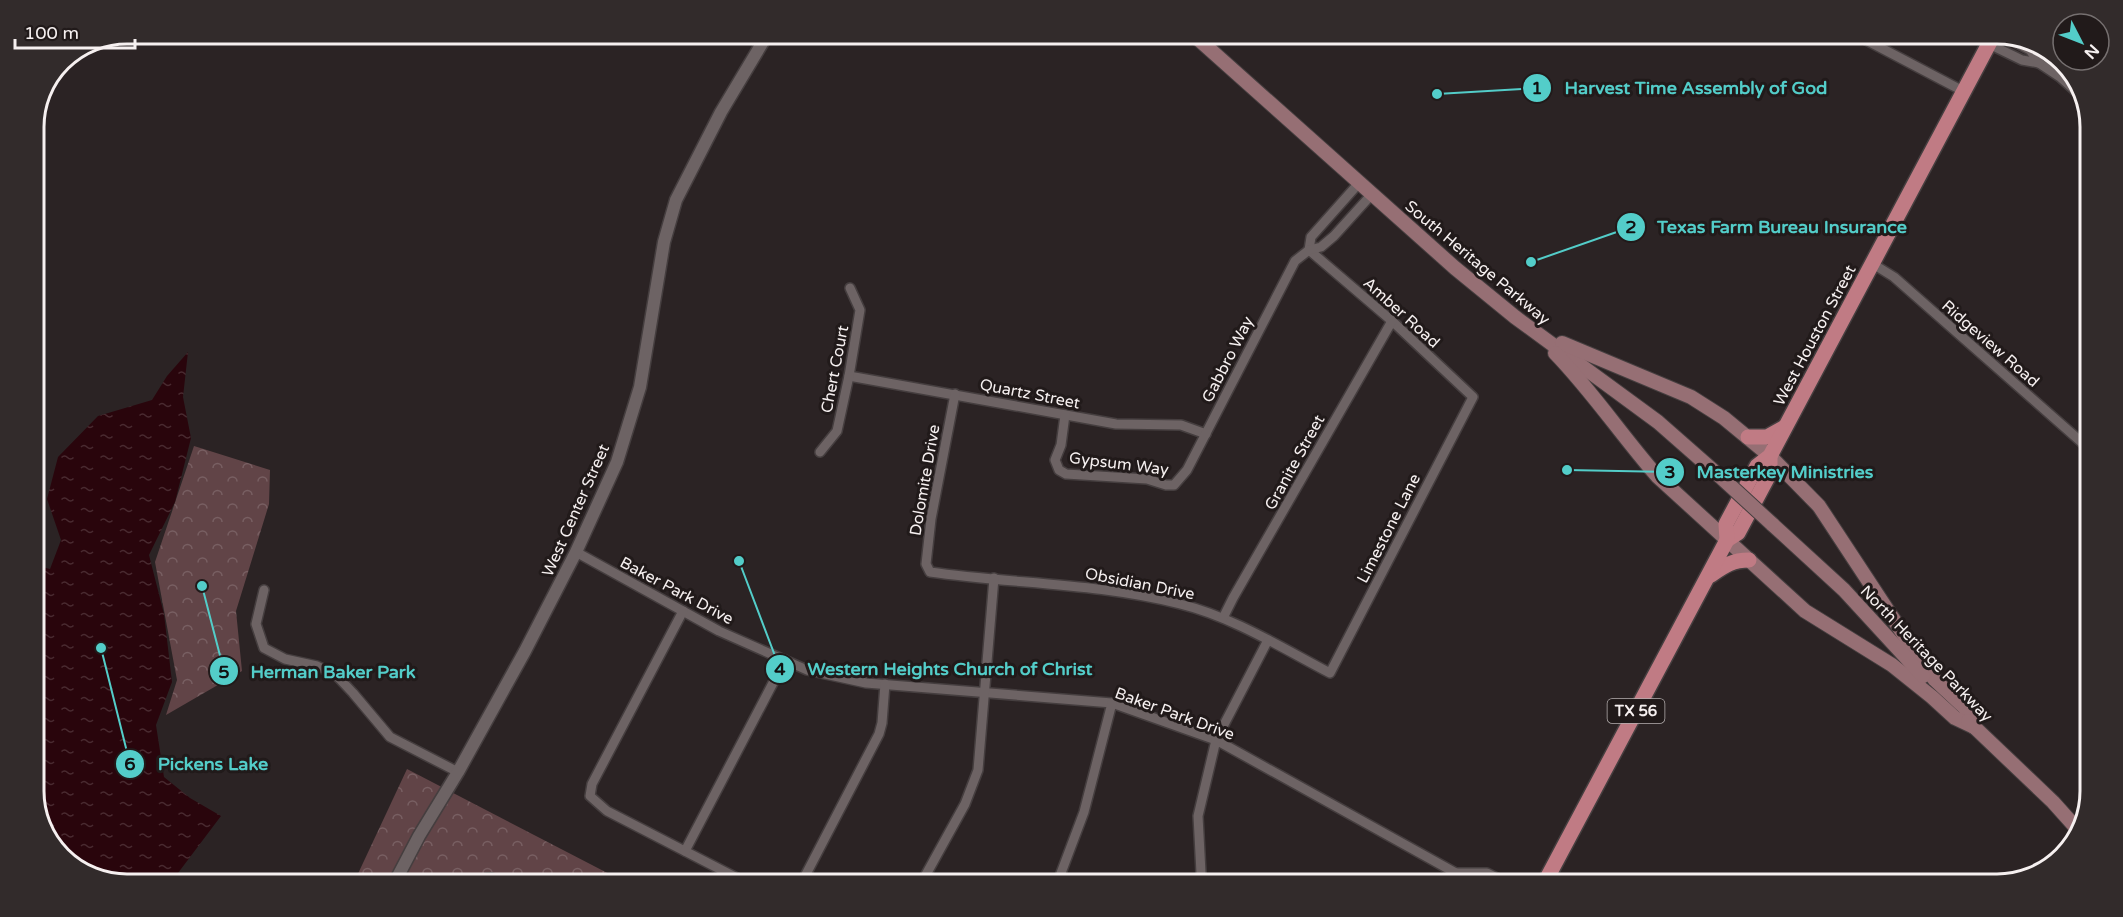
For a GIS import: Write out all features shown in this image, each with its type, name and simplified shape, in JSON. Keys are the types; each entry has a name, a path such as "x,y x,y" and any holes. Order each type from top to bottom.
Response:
{"main road":[{"name":"South Heritage Parkway","path":"1204,44 1455,268 1515,317 1658,422 1748,502"},
{"name":"West Houston Street","path":"1549,874 1727,540 1726,524 1757,466 1770,456 1989,44"},
{"path":"1515,317 1569,346 1691,397 1724,418 1770,456 1819,506 1921,661 1935,680 1965,708 1974,727"},
{"path":"1515,317 1556,354 1576,376 1657,476 1805,611 1892,665 1955,718 1974,727"},
{"path":"1748,437 1767,436 1785,427"},
{"name":"North Heritage Parkway","path":"1748,502 1844,590 1937,692 2053,802 2072,823"},
{"path":"1706,579 1728,563 1736,560 1749,560"}],"street":[{"name":"West Center Street","path":"399,874 458,772 576,552 618,462 640,387 664,242 676,200 721,112 762,44"},
{"path":"1874,44 1963,91"},
{"path":"1994,44 2022,60 2039,63"},
{"path":"2031,52 2039,63 2067,83"},
{"name":"Gabbro Way","path":"1309,250 1311,237 1359,183"},
{"name":"Gabbro Way","path":"1174,485 1187,470 1295,261 1309,250 1321,247 1334,236 1372,194"},
{"name":"Amber Road","path":"1309,250 1392,321 1473,397"},
{"name":"Ridgeview Road","path":"1873,264 1894,277 2079,440"},
{"name":"Chert Court","path":"820,452 837,431 849,376 860,310 850,288"},
{"name":"Granite Street","path":"1223,618 1392,321"},
{"name":"Quartz Street","path":"849,376 1116,424 1181,424 1206,434"},
{"name":"Dolomite Drive","path":"930,572 926,564 931,519 955,394"},
{"name":"Limestone Lane","path":"1330,673 1473,397"},
{"name":"Gypsum Way","path":"1065,415 1055,460 1059,470 1066,474 1147,479 1174,485"},
{"name":"Baker Park Drive","path":"576,552 720,631 807,670 866,683 1112,703 1216,740 1455,873"},
{"name":"Obsidian Drive","path":"930,572 1077,586 1182,604 1223,618 1330,673"},
{"path":"926,874 965,804 978,770 994,578"},
{"path":"264,590 256,624 264,648 285,659 317,666 336,676 390,737 458,772"},
{"path":"683,611 592,784 590,795 607,811 729,874"},
{"path":"1201,874 1198,816 1216,740 1268,640"},
{"path":"685,851 785,660"},
{"path":"806,874 879,734 885,684"},
{"path":"1060,874 1084,812 1112,703"},
{"path":"1455,873 1489,874"}],"green space":[{"path":"194,446 270,470 269,504 236,611 242,671 166,715 177,680 155,562"},
{"path":"407,769 609,874 358,874"}],"water":[{"path":"188,352 183,397 191,438 175,502 149,555 164,614 172,682 156,725 164,777 190,798 221,816 177,874 127,874 95,867 72,853 57,837 45,807 44,567 50,569 61,540 47,499 58,457 98,416 152,400 167,376"}],"place":[{"name":"Harvest Time Assembly of God","path":"1437,94"},
{"name":"Texas Farm Bureau Insurance","path":"1531,262"},
{"name":"Masterkey Ministries","path":"1567,470"},
{"name":"Western Heights Church of Christ","path":"739,561"},
{"name":"Herman Baker Park","path":"202,586"},
{"name":"Pickens Lake","path":"101,648"}]}
